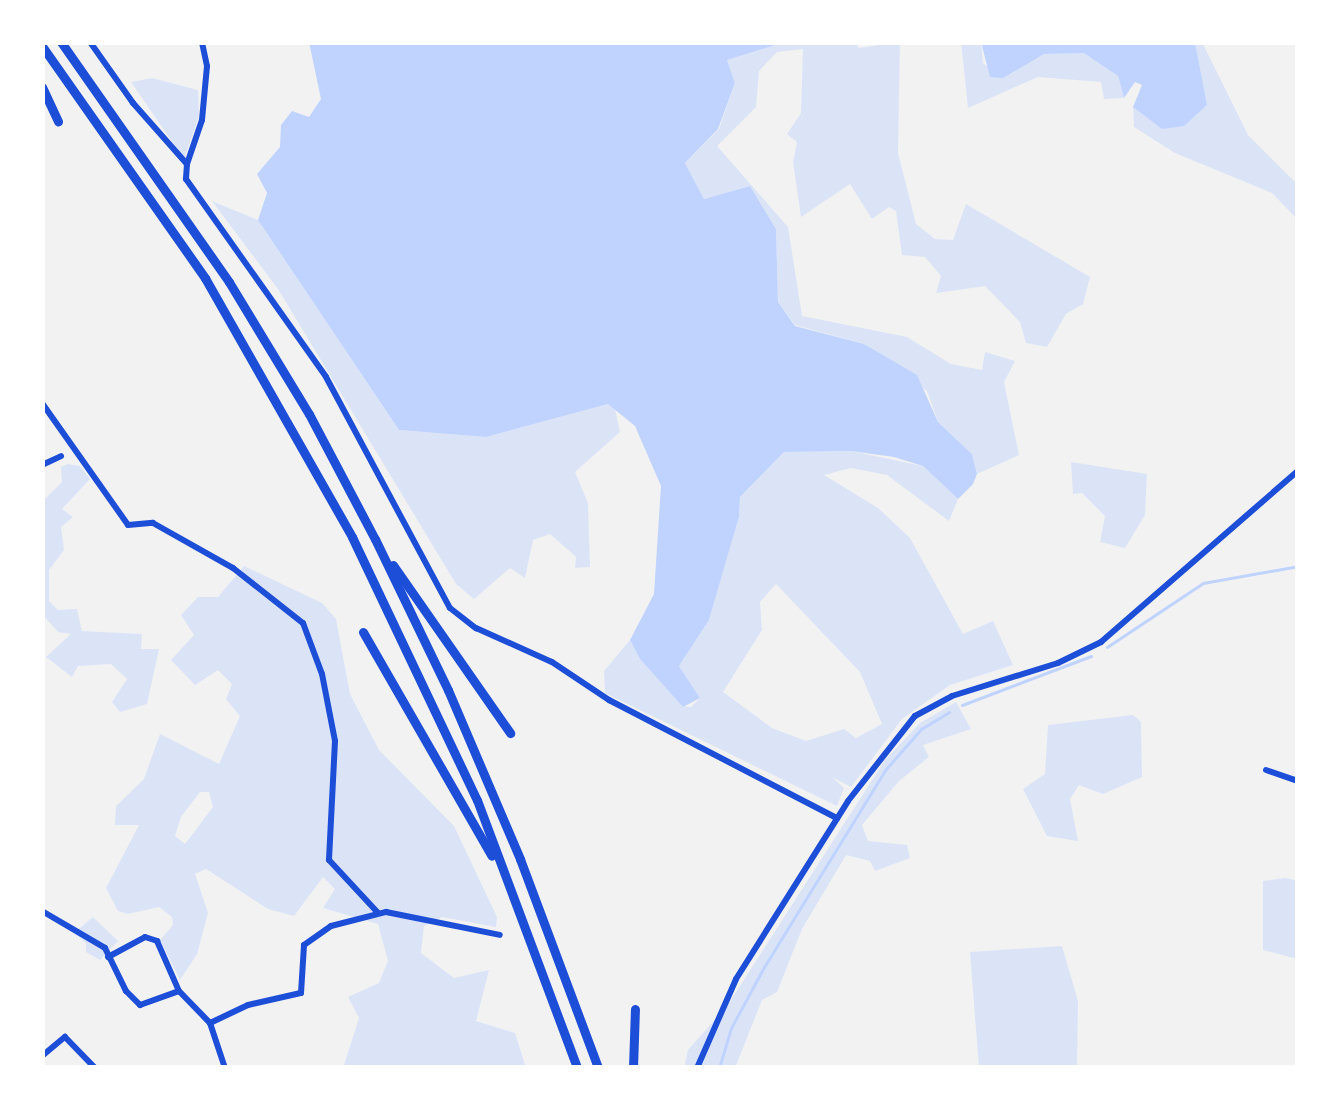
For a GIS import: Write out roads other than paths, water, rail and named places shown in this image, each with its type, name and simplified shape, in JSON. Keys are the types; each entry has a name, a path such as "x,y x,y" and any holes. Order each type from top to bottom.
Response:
{"highway":[{"path":"61,42 229,282 309,414 375,539 448,689 520,859 598,1068"},
{"path":"42,46 164,214 279,401 405,642 520,911 577,1068"},
{"path":"42,87 58,121"},
{"path":"375,539 510,733"},
{"path":"363,632 471,813 520,911"},
{"path":"633,1068 635,1009"}],"street":[{"path":"90,42 133,103 187,164"},
{"path":"202,42 208,67 202,120 186,179 326,376 450,608 476,628 553,662 609,700 837,818"},
{"path":"42,403 128,525 153,523 233,568 303,622 322,674 335,740 328,860 378,913"},
{"path":"42,465 61,456"},
{"path":"697,1068 736,979 837,818 915,716 952,696 1058,663 1101,642 1298,471"},
{"path":"1266,770 1298,781"},
{"path":"42,910 105,948 140,1005 179,991"},
{"path":"210,1023 248,1005 301,993 304,944 331,926 378,913 500,935"},
{"path":"108,956 146,937 157,941 179,991 210,1023 225,1068"},
{"path":"42,1056 65,1037 94,1068"}],"water":[{"path":"309,42 785,42 727,60 735,83 718,129 685,163 704,199 750,186 776,229 778,302 795,326 864,344 917,375 938,422 972,454 977,474 973,484 958,499 923,466 894,457 851,451 784,452 740,497 739,517 709,620 679,666 700,698 683,707 640,659 630,640 654,594 661,486 635,426 608,404 486,437 399,430 258,220 267,193 257,174 280,147 281,125 292,111 309,117 321,99"},
{"path":"981,42 1195,42 1207,105 1184,126 1162,129 1133,107 1142,85 1135,82 1124,98 1118,76 1084,53 1044,54 1003,78 990,77"}],"waterway":[{"path":"1107,647 1203,583 1298,566"},
{"path":"962,705 1091,656"},
{"path":"719,1068 731,1028 764,967 885,770 921,729 949,712"}]}
